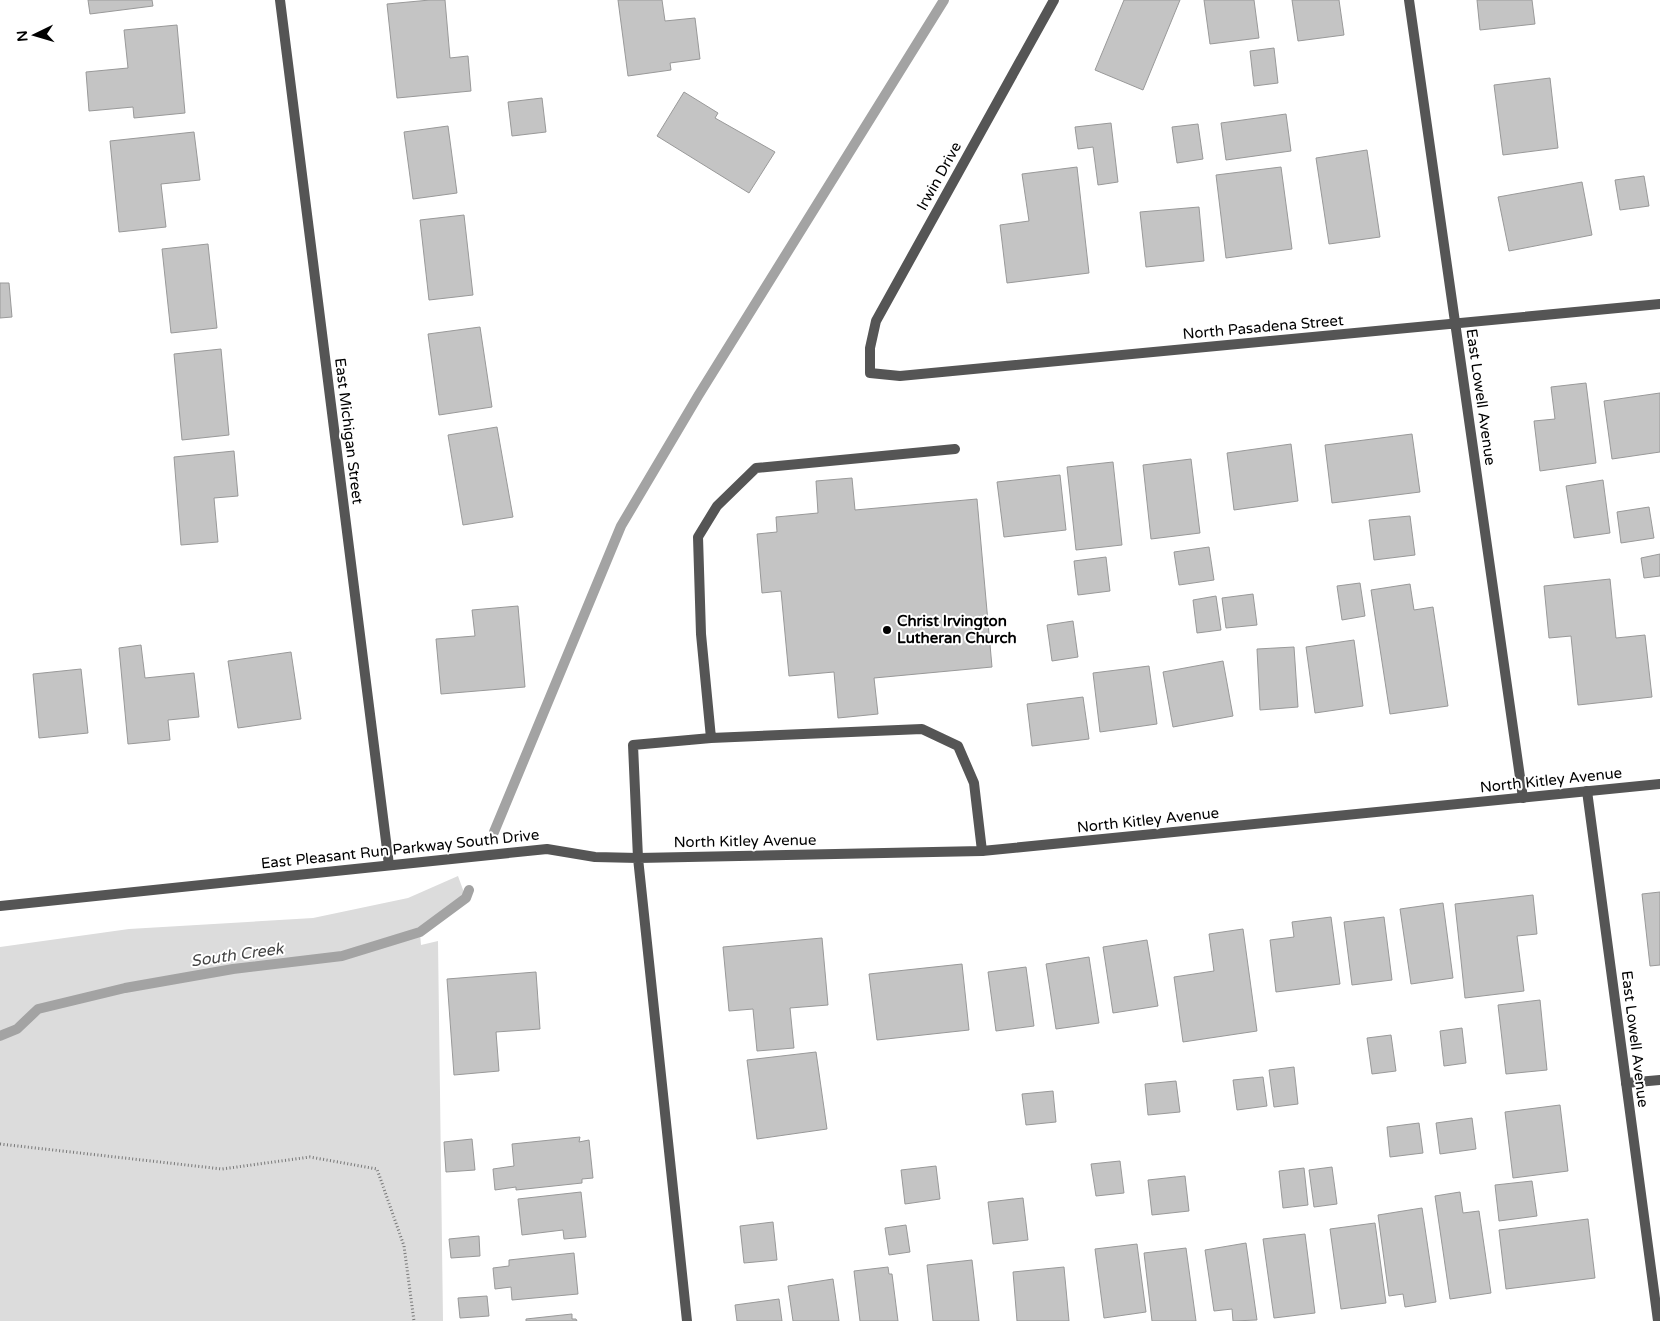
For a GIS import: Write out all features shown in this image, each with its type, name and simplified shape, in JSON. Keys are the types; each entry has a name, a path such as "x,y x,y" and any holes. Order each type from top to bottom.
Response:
{"street":[{"name":"East Michigan Street","path":"280,0 389,865"},
{"name":"Irwin Drive","path":"870,373 870,348 876,321 1054,0"},
{"name":"East Lowell Avenue","path":"1409,0 1523,798"},
{"name":"North Pasadena Street","path":"870,373 900,376 1660,304"},
{"path":"711,738 701,634 698,537 717,506 756,468 955,449"},
{"path":"687,1321 638,858 633,745 711,738 922,729 958,746 974,783 982,852"},
{"name":"North Kitley Avenue","path":"638,858 982,852 1660,784"},
{"name":"East Lowell Avenue","path":"1587,791 1658,1321"},
{"name":"East Pleasant Run Parkway South Drive","path":"0,906 548,849 595,857 638,858"},
{"path":"1626,1083 1660,1080"}],"path":[{"path":"0,1144 222,1169 310,1157 377,1169 404,1246 414,1321"}],"shaded area":[{"path":"458,876 466,898 420,933 421,945 438,941 443,1321 0,1321 0,947 129,929 313,918 408,898"}],"building":[{"path":"88,0 152,0 153,6 90,14"},
{"path":"445,0 450,58 468,56 471,91 397,98 387,4"},
{"path":"618,0 662,0 665,21 695,18 700,59 670,63 671,70 628,76"},
{"path":"1124,0 1180,0 1143,90 1095,70"},
{"path":"1204,0 1254,0 1259,38 1210,44"},
{"path":"1292,0 1339,0 1344,35 1298,41"},
{"path":"1477,0 1532,0 1535,24 1480,30"},
{"path":"177,25 185,113 134,118 133,107 89,111 86,72 128,68 124,30"},
{"path":"1274,48 1278,83 1254,86 1250,51"},
{"path":"1550,78 1558,148 1503,155 1494,85"},
{"path":"684,92 718,113 715,118 775,152 749,193 657,136"},
{"path":"542,98 546,132 512,136 508,102"},
{"path":"1286,114 1291,151 1226,160 1221,123"},
{"path":"1111,123 1118,182 1098,185 1093,147 1078,149 1075,127"},
{"path":"1198,124 1203,159 1177,163 1172,127"},
{"path":"448,126 457,193 413,199 404,132"},
{"path":"194,132 200,180 161,184 166,227 119,232 110,141"},
{"path":"1367,150 1380,237 1329,244 1316,158"},
{"path":"1077,167 1089,273 1007,283 1000,225 1029,221 1022,174"},
{"path":"1281,167 1292,249 1226,258 1216,175"},
{"path":"1644,176 1649,206 1620,210 1615,180"},
{"path":"1582,182 1592,235 1509,251 1498,197"},
{"path":"1199,207 1204,261 1146,267 1140,212"},
{"path":"464,215 473,295 429,300 420,220"},
{"path":"208,244 217,328 171,333 162,249"},
{"path":"0,283 9,283 12,317 0,318"},
{"path":"480,327 492,407 439,415 428,334"},
{"path":"221,349 229,435 182,440 174,354"},
{"path":"1586,383 1596,463 1540,471 1534,421 1555,419 1551,387"},
{"path":"1660,393 1660,452 1612,459 1604,401"},
{"path":"497,427 513,517 463,525 448,435"},
{"path":"1412,434 1420,492 1332,503 1325,445"},
{"path":"1291,444 1298,501 1234,510 1227,453"},
{"path":"234,451 238,496 214,498 218,542 181,545 174,457"},
{"path":"1191,459 1200,533 1151,539 1143,465"},
{"path":"1113,462 1122,545 1076,550 1067,467"},
{"path":"1060,475 1066,530 1004,537 997,482"},
{"name":"Christ Irvington Lutheran Church","path":"852,478 855,510 977,499 992,667 874,678 878,714 838,718 834,672 789,676 781,591 762,593 757,534 777,532 776,517 818,513 816,481"},
{"path":"1603,480 1610,533 1574,538 1566,486"},
{"path":"1649,507 1654,538 1621,543 1617,512"},
{"path":"1410,516 1415,555 1374,560 1369,520"},
{"path":"1209,547 1214,580 1179,585 1174,552"},
{"path":"1660,554 1660,576 1644,578 1641,558"},
{"path":"1106,557 1110,591 1078,595 1074,561"},
{"path":"1610,579 1616,638 1645,635 1652,697 1578,705 1571,636 1549,638 1544,586"},
{"path":"1360,583 1365,616 1342,620 1337,586"},
{"path":"1410,584 1414,610 1433,607 1448,706 1390,714 1371,590"},
{"path":"1253,594 1257,625 1226,628 1222,598"},
{"path":"1216,596 1221,630 1197,633 1193,600"},
{"path":"518,606 525,687 441,694 436,639 475,636 472,610"},
{"path":"1073,621 1078,657 1052,661 1047,625"},
{"path":"1354,640 1363,706 1315,713 1306,647"},
{"path":"141,645 145,678 194,673 199,717 168,720 170,740 128,744 119,648"},
{"path":"1294,647 1298,707 1260,710 1257,649"},
{"path":"291,652 301,719 238,728 228,661"},
{"path":"1223,661 1233,716 1173,727 1163,672"},
{"path":"1149,666 1157,724 1100,732 1093,673"},
{"path":"81,669 88,733 39,738 33,674"},
{"path":"1083,697 1089,739 1032,746 1027,704"},
{"path":"1660,892 1660,965 1650,966 1642,894"},
{"path":"1533,895 1537,934 1517,936 1524,991 1465,998 1455,904"},
{"path":"1443,903 1453,978 1411,984 1400,909"},
{"path":"1331,917 1340,984 1276,992 1270,940 1294,937 1292,922"},
{"path":"1384,917 1392,980 1352,985 1344,922"},
{"path":"1243,929 1257,1031 1183,1042 1174,977 1214,971 1209,934"},
{"path":"822,938 828,1005 790,1008 794,1048 757,1051 753,1009 729,1011 723,947"},
{"path":"1147,940 1158,1006 1113,1013 1103,947"},
{"path":"1089,957 1099,1023 1056,1029 1046,964"},
{"path":"962,964 969,1030 877,1040 869,974"},
{"path":"1026,967 1034,1026 996,1031 988,972"},
{"path":"536,972 540,1029 496,1032 499,1071 454,1075 447,979"},
{"path":"1540,1000 1547,1070 1506,1074 1498,1005"},
{"path":"1462,1028 1466,1063 1444,1066 1440,1031"},
{"path":"1391,1035 1396,1071 1372,1074 1367,1038"},
{"path":"816,1052 827,1129 757,1139 747,1060"},
{"path":"1294,1067 1298,1104 1274,1107 1269,1070"},
{"path":"1263,1077 1267,1106 1237,1110 1233,1080"},
{"path":"1176,1081 1180,1112 1148,1115 1145,1084"},
{"path":"1053,1091 1056,1122 1026,1125 1022,1094"},
{"path":"1560,1105 1568,1171 1513,1178 1505,1112"},
{"path":"1472,1118 1476,1149 1440,1154 1436,1123"},
{"path":"1419,1123 1423,1153 1390,1157 1387,1127"},
{"path":"580,1137 579,1142 589,1140 593,1178 582,1179 582,1183 516,1190 516,1187 495,1190 493,1169 514,1166 512,1144"},
{"path":"472,1139 475,1170 446,1172 444,1142"},
{"path":"1120,1161 1124,1193 1096,1196 1091,1164"},
{"path":"936,1166 940,1199 905,1204 901,1170"},
{"path":"1332,1167 1337,1204 1314,1207 1309,1170"},
{"path":"1304,1168 1308,1205 1283,1208 1279,1171"},
{"path":"1185,1176 1189,1211 1152,1215 1148,1180"},
{"path":"1532,1181 1537,1216 1499,1221 1495,1185"},
{"path":"581,1192 586,1237 564,1239 563,1230 522,1235 518,1199"},
{"path":"1460,1192 1463,1213 1479,1211 1491,1293 1450,1299 1435,1196"},
{"path":"1023,1198 1028,1240 993,1244 988,1202"},
{"path":"1422,1208 1436,1302 1405,1307 1403,1294 1389,1296 1378,1215"},
{"path":"1588,1219 1595,1278 1506,1289 1499,1230"},
{"path":"773,1222 777,1260 744,1263 740,1226"},
{"path":"1375,1223 1386,1303 1341,1309 1330,1229"},
{"path":"906,1225 910,1252 889,1255 885,1228"},
{"path":"1305,1234 1315,1313 1274,1318 1263,1239"},
{"path":"479,1236 480,1256 451,1258 449,1239"},
{"path":"1246,1243 1257,1320 1233,1321 1232,1309 1214,1311 1205,1250"},
{"path":"1137,1244 1146,1312 1104,1318 1095,1249"},
{"path":"1186,1248 1196,1321 1152,1321 1144,1253"},
{"path":"574,1253 578,1294 512,1300 511,1287 495,1289 493,1268 509,1266 509,1260"},
{"path":"972,1260 979,1321 933,1321 927,1265"},
{"path":"888,1267 889,1274 892,1274 898,1321 860,1321 854,1271"},
{"path":"1064,1267 1069,1321 1017,1321 1013,1272"},
{"path":"833,1279 839,1321 793,1321 788,1286"},
{"path":"487,1296 489,1316 460,1318 458,1298"},
{"path":"779,1299 782,1321 737,1321 735,1305"},
{"path":"572,1314 572,1319 577,1321 526,1321 526,1319"}],"waterway":[{"path":"494,832 621,526 698,396 944,0"},
{"name":"South Creek","path":"0,1036 17,1029 38,1009 125,988 233,969 342,956 420,932 466,898 469,890"}],"place":[{"name":"Christ Irvington Lutheran Church","path":"887,630"}]}
